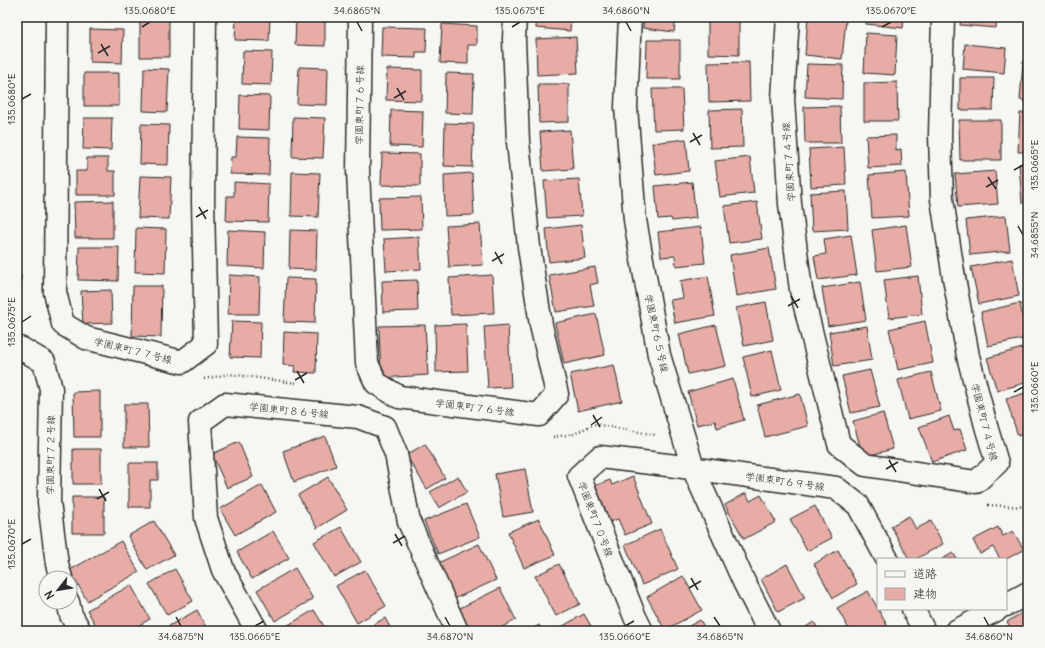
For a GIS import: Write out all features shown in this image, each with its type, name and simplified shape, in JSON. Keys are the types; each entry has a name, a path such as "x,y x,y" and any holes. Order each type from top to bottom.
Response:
{"street":[{"name":"学園東町７７号線","path":"57,17 55,292 63,324 86,338 182,362 206,344 203,200 205,17"},
{"name":"学園東町７６号線","path":"360,17 358,179 367,363 376,383 399,397 539,415 556,394 541,325 528,232 518,142 514,40 515,17"},
{"name":"学園東町６５号線","path":"630,17 626,106 635,220 660,355 693,468 744,582 769,631"},
{"name":"学園東町７４号線","path":"788,17 784,99 792,220 801,290 839,444 865,465 976,482 998,463 986,426 968,356 942,199 940,134 943,17"},
{"name":"学園東町７２号線","path":"17,347 44,362 51,390 49,502 59,570"},
{"name":"学園東町８６号線","path":"257,631 223,570 206,518 200,422 225,404 358,417 385,427 396,454 409,522 457,631"},
{"name":"学園東町７０号線","path":"642,631 635,617 579,476 600,457 693,468"},
{"name":"学園東町６９号線","path":"693,468 836,488 858,505 886,558"},
{"path":"1007,604 1028,593"},
{"path":"70,610 80,631"},
{"path":"914,610 924,631"},
{"path":"956,631 996,610"}],"path":[{"path":"986,504 1028,507"}],"building":[{"path":"77,17 122,17 122,21 77,20"},
{"path":"140,17 169,17 169,57 140,57"},
{"path":"236,17 270,17 269,41 235,40"},
{"path":"296,17 325,17 325,46 295,45"},
{"path":"536,17 571,17 570,31 536,28"},
{"path":"644,17 676,17 674,32 643,28"},
{"path":"708,17 739,17 739,55 708,54"},
{"path":"808,17 846,20 842,59 805,55"},
{"path":"866,17 904,17 903,28 866,24"},
{"path":"961,17 997,17 996,28 960,25"},
{"path":"442,24 477,26 477,45 468,45 468,64 440,63"},
{"path":"382,27 427,28 426,52 416,52 416,58 381,57"},
{"path":"90,29 123,30 122,63 90,62"},
{"path":"866,33 897,35 895,75 864,73"},
{"path":"576,37 578,73 537,75 536,39"},
{"path":"647,40 680,40 680,79 646,79"},
{"path":"965,44 1006,48 1004,73 963,69"},
{"path":"243,51 272,52 271,85 242,84"},
{"path":"1023,61 1028,61 1028,101 1020,100"},
{"path":"749,62 750,101 709,102 708,63"},
{"path":"807,64 843,65 842,99 805,97"},
{"path":"299,67 328,68 327,105 297,104"},
{"path":"144,68 169,69 167,112 143,111"},
{"path":"387,69 422,70 422,101 386,100"},
{"path":"84,73 119,73 119,106 84,106"},
{"path":"446,73 474,74 473,114 445,113"},
{"path":"960,78 994,78 993,110 960,110"},
{"path":"897,82 898,121 864,121 864,83"},
{"path":"538,84 569,84 569,122 539,123"},
{"path":"652,89 682,89 684,129 654,130"},
{"path":"240,95 270,96 269,130 239,129"},
{"path":"840,106 841,143 805,143 804,107"},
{"path":"742,109 743,147 710,148 709,110"},
{"path":"391,110 423,111 422,147 390,146"},
{"path":"1020,113 1028,113 1028,152 1018,152"},
{"path":"293,117 325,118 323,158 292,157"},
{"path":"84,118 112,118 111,150 83,149"},
{"path":"959,120 1001,120 1001,160 960,160"},
{"path":"445,123 474,124 472,167 444,166"},
{"path":"141,124 169,125 168,165 140,164"},
{"path":"570,130 573,169 543,171 540,132"},
{"path":"896,135 896,150 901,149 902,166 868,168 866,136"},
{"path":"237,137 270,138 269,175 230,174 231,157 236,157"},
{"path":"686,139 689,171 656,175 652,143"},
{"path":"844,147 846,185 811,187 809,149"},
{"path":"382,153 420,154 420,186 381,185"},
{"path":"750,157 754,193 720,197 715,161"},
{"path":"87,158 108,158 108,171 115,171 115,195 76,195 76,171 87,171"},
{"path":"1028,163 1028,203 1022,203 1019,164"},
{"path":"995,171 998,204 958,207 955,174"},
{"path":"292,172 320,173 318,217 291,216"},
{"path":"906,172 909,216 872,218 869,175"},
{"path":"472,173 474,215 445,216 444,175"},
{"path":"140,176 171,177 169,219 138,218"},
{"path":"579,179 582,216 547,218 544,181"},
{"path":"234,182 269,184 268,222 226,221 227,196 234,196"},
{"path":"692,182 696,218 672,221 671,218 658,219 655,186"},
{"path":"846,191 848,229 812,231 810,193"},
{"path":"421,197 422,229 380,230 379,198"},
{"path":"113,201 113,238 75,238 74,202"},
{"path":"757,202 762,239 729,243 724,206"},
{"path":"1006,216 1010,251 970,255 966,220"},
{"path":"1025,220 1028,220 1028,250"},
{"path":"480,224 483,265 449,267 446,226"},
{"path":"581,225 585,258 549,262 546,229"},
{"path":"906,225 912,267 877,271 872,230"},
{"path":"701,227 705,263 676,266 675,256 661,257 658,232"},
{"path":"136,228 166,229 165,273 135,272"},
{"path":"228,230 265,232 264,268 227,266"},
{"path":"290,230 317,231 316,270 289,269"},
{"path":"851,235 857,275 818,280 814,256 826,254 824,239"},
{"path":"419,237 421,269 386,271 384,239"},
{"path":"79,247 119,247 118,281 78,280"},
{"path":"769,248 776,289 736,296 730,255"},
{"path":"1012,259 1019,296 979,304 971,267"},
{"path":"595,267 598,283 590,285 594,306 556,312 549,275"},
{"path":"17,275 21,275 20,299 17,299"},
{"path":"229,275 260,277 259,314 228,314"},
{"path":"492,275 494,313 451,315 449,278"},
{"path":"708,276 715,316 675,323 670,300 683,298 680,281"},
{"path":"918,276 922,314 889,318 884,280"},
{"path":"286,278 316,279 315,323 284,322"},
{"path":"417,280 418,311 383,312 382,281"},
{"path":"860,282 866,320 828,326 822,288"},
{"path":"133,286 162,286 161,337 132,336"},
{"path":"111,290 112,323 83,324 81,291"},
{"path":"766,302 773,340 744,346 736,308"},
{"path":"1020,303 1027,338 988,346 981,312"},
{"path":"596,314 605,355 564,364 555,323"},
{"path":"232,321 261,322 260,358 230,357"},
{"path":"925,321 933,363 898,370 889,329"},
{"path":"466,324 468,371 436,372 435,325"},
{"path":"425,325 428,375 381,378 379,326"},
{"path":"508,325 511,387 488,388 484,327"},
{"path":"716,325 726,366 688,374 679,334"},
{"path":"867,326 872,360 834,366 829,332"},
{"path":"284,332 317,334 316,373 294,372 295,366 283,365"},
{"path":"1026,347 1028,355 1028,382 997,391 987,358"},
{"path":"772,350 781,390 752,397 743,357"},
{"path":"614,365 622,401 578,411 570,374"},
{"path":"870,370 880,407 851,413 842,376"},
{"path":"931,372 941,411 908,419 898,380"},
{"path":"733,379 744,420 717,428 715,421 697,425 688,392"},
{"path":"100,391 100,437 74,437 73,392"},
{"path":"1028,392 1028,432 1018,436 1006,399"},
{"path":"800,394 808,426 765,437 757,405"},
{"path":"124,404 148,404 149,447 124,447"},
{"path":"883,413 893,449 863,457 853,421"},
{"path":"949,416 954,431 960,429 967,450 932,462 919,427"},
{"path":"325,436 336,466 294,482 283,451"},
{"path":"1028,441 1028,467 1022,443"},
{"path":"239,442 253,477 227,488 212,454"},
{"path":"425,444 445,478 427,489 406,455"},
{"path":"73,449 101,449 101,484 73,484"},
{"path":"129,463 158,463 158,480 150,480 150,507 129,507"},
{"path":"525,469 533,512 503,517 495,474"},
{"path":"458,476 467,492 439,508 430,492"},
{"path":"633,476 652,524 625,535 618,519 605,524 591,487 610,480 612,485"},
{"path":"328,477 347,510 317,528 298,495"},
{"path":"262,485 276,512 235,535 220,509"},
{"path":"746,493 750,501 761,495 776,522 744,539 725,505"},
{"path":"72,497 104,497 104,533 72,533"},
{"path":"466,504 480,537 438,554 424,521"},
{"path":"815,506 832,538 807,551 790,519"},
{"path":"909,516 916,529 931,521 943,544 918,558 908,558 891,526"},
{"path":"539,519 555,555 524,568 508,532"},
{"path":"154,521 174,555 147,570 128,536"},
{"path":"341,527 361,562 334,577 314,542"},
{"path":"998,527 1003,536 1013,531 1024,550 1007,558 999,558 993,547 980,554 973,540"},
{"path":"660,529 678,569 642,585 625,545"},
{"path":"273,531 289,558 252,579 237,552"},
{"path":"121,541 139,572 87,601 78,585 78,570 70,570"},
{"path":"479,544 496,580 454,599 438,563"},
{"path":"838,550 857,584 833,598 814,564"},
{"path":"953,553 956,558 944,558"},
{"path":"559,564 580,604 556,616 535,576"},
{"path":"787,564 805,598 778,612 761,579"},
{"path":"295,568 313,599 275,621 257,590"},
{"path":"175,569 193,601 167,615 149,584"},
{"path":"365,570 386,606 357,623 336,586"},
{"path":"683,576 702,610 665,630 647,597"},
{"path":"131,585 150,619 129,631 99,631 87,610"},
{"path":"500,588 516,620 494,631 469,631 458,609"},
{"path":"868,591 877,610 879,610 888,627 881,631 850,631 837,608"},
{"path":"197,610 208,631 172,631 169,626"},
{"path":"314,610 327,631 278,631"},
{"path":"1025,611 1028,616 1028,631 1013,631 1007,622"},
{"path":"584,614 594,631 556,630"},
{"path":"385,618 392,631 362,631"},
{"path":"700,620 707,631 680,631"},
{"path":"814,622 819,631 799,631"},
{"path":"539,625 543,631 529,631"}]}
